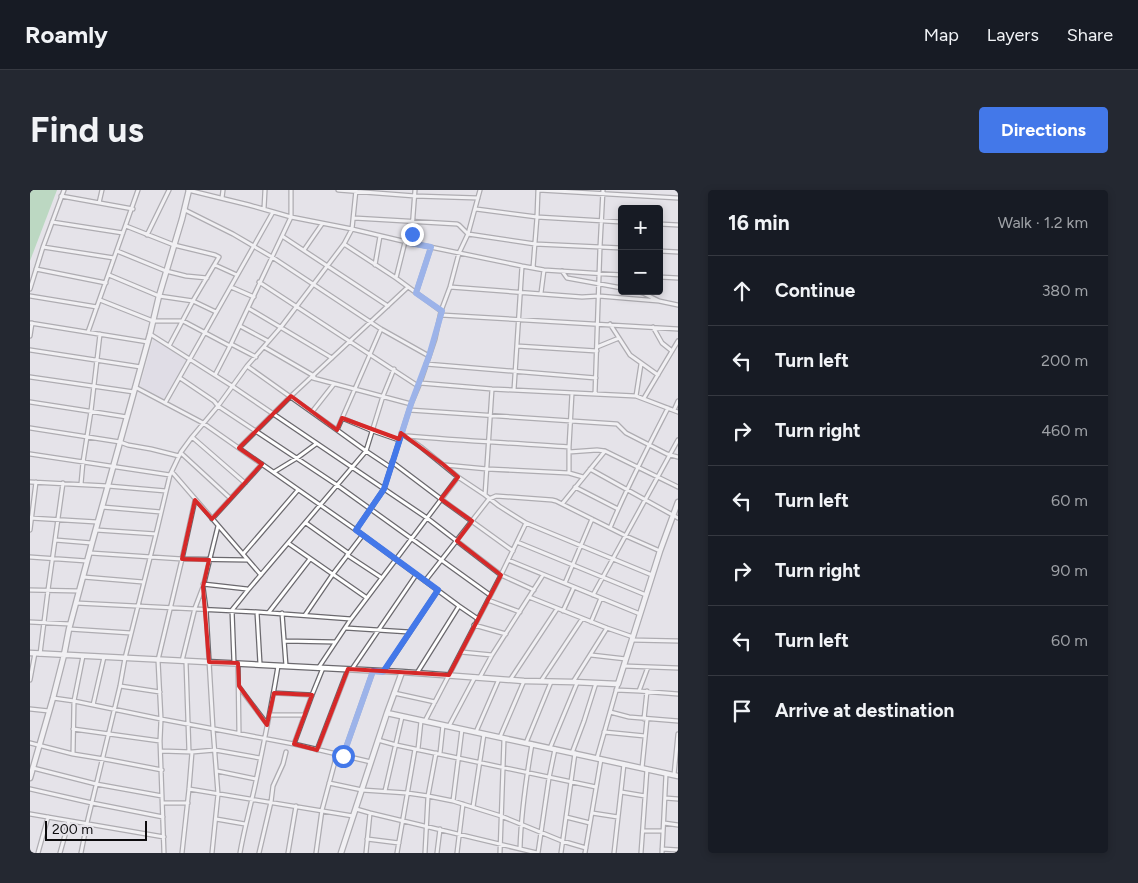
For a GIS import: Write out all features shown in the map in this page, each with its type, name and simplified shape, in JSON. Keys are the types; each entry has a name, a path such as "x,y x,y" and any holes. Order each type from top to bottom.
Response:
{"street":[{"path":"30,290 42,247 64,190"},
{"path":"99,203 102,190"},
{"path":"88,332 138,190"},
{"path":"147,235 169,190"},
{"path":"222,198 223,190"},
{"path":"264,209 265,190"},
{"path":"214,375 240,326 291,217 291,190"},
{"path":"338,190 415,196 478,198"},
{"path":"410,243 416,190"},
{"path":"356,530 384,489 401,433 429,356 459,253 468,234 476,209 480,190"},
{"path":"533,268 539,190 603,192 678,198"},
{"path":"30,778 53,698 70,624 159,296 191,191 291,217 522,266 544,270 618,275"},
{"path":"81,853 125,658 171,473 180,454 192,437 281,327 344,244 352,229 356,191"},
{"path":"595,394 603,192"},
{"path":"61,196 133,208"},
{"path":"476,209 537,217 618,222"},
{"path":"185,210 272,256 381,329 429,356"},
{"path":"165,403 273,212"},
{"path":"354,218 457,224 468,234 535,244 618,248"},
{"path":"52,222 123,233"},
{"path":"304,250 322,224"},
{"path":"663,224 678,225"},
{"path":"126,226 174,246 218,256 219,259 193,301 169,346"},
{"path":"282,236 388,306"},
{"path":"375,265 380,236"},
{"path":"396,278 405,242"},
{"path":"344,244 396,278 441,313 678,329"},
{"path":"42,247 114,258"},
{"path":"416,293 431,247"},
{"path":"117,251 166,271 186,276 207,278"},
{"path":"663,251 678,252"},
{"path":"215,265 237,275"},
{"path":"514,390 522,266"},
{"path":"36,269 106,282"},
{"path":"541,293 544,270"},
{"path":"561,271 567,278 618,287"},
{"path":"109,274 159,296 193,301 216,312"},
{"path":"663,277 678,278"},
{"path":"259,282 394,370 419,384 572,394 636,396 676,411 678,401"},
{"path":"231,287 254,296"},
{"path":"239,448 291,396 408,287"},
{"path":"450,287 582,297 599,296 659,301 678,305"},
{"path":"647,295 659,301"},
{"path":"30,296 97,307"},
{"path":"100,300 153,321 183,321 205,334 256,357"},
{"path":"248,308 332,358"},
{"path":"30,336 31,323 148,342"},
{"path":"610,324 630,355 658,375"},
{"path":"240,326 268,341"},
{"path":"653,328 662,343 672,351"},
{"path":"338,430 381,329"},
{"path":"81,484 100,334"},
{"path":"150,334 232,386 427,518 501,575 534,590"},
{"path":"517,346 597,349 618,338"},
{"path":"644,398 678,341"},
{"path":"264,347 313,377 354,390 411,404"},
{"path":"30,350 141,367"},
{"path":"426,364 596,378"},
{"path":"636,396 642,364"},
{"path":"248,366 390,468"},
{"path":"239,734 238,686 232,610 366,452 383,396 394,370"},
{"path":"30,377 94,386 134,389 203,423 356,530 478,619"},
{"path":"180,378 214,401 218,406 338,485 490,595"},
{"path":"312,412 334,384"},
{"path":"485,495 492,389"},
{"path":"569,474 572,394"},
{"path":"30,402 127,417"},
{"path":"610,528 668,408"},
{"path":"409,410 618,424 626,433 648,446 678,457"},
{"path":"342,418 399,440"},
{"path":"30,428 120,442 128,446 180,454 230,498"},
{"path":"401,433 458,477 504,510 526,523 652,575"},
{"path":"406,436 605,451 678,487"},
{"path":"192,437 245,482"},
{"path":"594,595 602,577 678,440"},
{"path":"274,472 316,444"},
{"path":"562,504 605,451"},
{"path":"30,454 113,467 171,473 261,575"},
{"path":"392,462 513,551"},
{"path":"212,519 262,464"},
{"path":"444,465 569,474 584,477"},
{"path":"590,469 676,517"},
{"path":"294,744 321,668 335,642 458,477"},
{"path":"30,482 166,491"},
{"path":"30,530 36,482"},
{"path":"30,680 35,653 44,623 63,484"},
{"path":"575,487 618,509"},
{"path":"243,554 298,490"},
{"path":"425,581 485,502 496,496 556,501 660,551"},
{"path":"164,853 158,660 195,500"},
{"path":"585,853 604,732 660,551 676,517 678,502"},
{"path":"102,507 161,512"},
{"path":"31,518 98,522"},
{"path":"565,583 592,519"},
{"path":"306,523 382,578"},
{"path":"396,853 423,720 435,702 526,523"},
{"path":"182,853 188,803 190,752 184,661 218,526"},
{"path":"96,530 156,534"},
{"path":"305,615 362,536"},
{"path":"55,540 92,543"},
{"path":"517,542 646,595"},
{"path":"288,543 367,598"},
{"path":"90,553 182,559 247,560"},
{"path":"30,557 87,562"},
{"path":"269,612 310,559"},
{"path":"508,560 640,614"},
{"path":"318,750 350,669 416,575"},
{"path":"449,726 477,677 543,575"},
{"path":"83,577 144,582"},
{"path":"203,586 248,590"},
{"path":"203,586 218,794 212,853"},
{"path":"563,611 574,587"},
{"path":"30,590 79,591"},
{"path":"383,672 438,590"},
{"path":"529,597 633,639 678,641"},
{"path":"591,622 601,598"},
{"path":"488,600 520,612"},
{"path":"76,603 269,612 351,619"},
{"path":"417,673 459,606"},
{"path":"510,680 557,609"},
{"path":"257,612 260,664"},
{"path":"282,614 286,666"},
{"path":"541,682 582,619"},
{"path":"30,622 70,624"},
{"path":"474,625 506,634"},
{"path":"345,628 410,632"},
{"path":"356,809 538,853 553,749 575,682 607,628"},
{"path":"69,629 131,633"},
{"path":"285,640 335,642"},
{"path":"461,652 492,655"},
{"path":"35,653 350,669 541,682 618,684"},
{"path":"591,655 626,659"},
{"path":"73,754 74,701 83,656"},
{"path":"93,705 104,656"},
{"path":"240,853 270,715 278,665"},
{"path":"624,666 678,668"},
{"path":"639,690 648,667"},
{"path":"343,756 373,671"},
{"path":"341,853 402,672"},
{"path":"476,732 498,679"},
{"path":"500,853 502,738 524,681"},
{"path":"526,743 551,682"},
{"path":"561,853 574,753 596,683"},
{"path":"120,686 160,692"},
{"path":"238,686 267,725"},
{"path":"616,690 678,694"},
{"path":"642,853 647,691"},
{"path":"274,693 312,695"},
{"path":"394,693 435,702"},
{"path":"53,698 294,744 371,762"},
{"path":"30,709 49,711"},
{"path":"610,712 645,719 678,721"},
{"path":"387,713 676,775 678,734"},
{"path":"270,715 304,715"},
{"path":"385,791 402,716"},
{"path":"425,853 428,796 443,725"},
{"path":"73,729 160,742"},
{"path":"453,801 462,729"},
{"path":"604,732 645,736"},
{"path":"473,807 484,734"},
{"path":"378,740 596,787"},
{"path":"30,743 73,754 162,770"},
{"path":"520,848 521,824 532,744"},
{"path":"161,751 190,752 215,750 260,758"},
{"path":"259,853 273,786 286,752"},
{"path":"316,853 322,810 337,754"},
{"path":"614,853 624,764"},
{"path":"33,768 96,784 162,796"},
{"path":"217,771 256,779"},
{"path":"666,773 662,851 678,850"},
{"path":"329,783 362,790 407,793 453,801 501,816 562,842 586,848"},
{"path":"30,789 163,817"},
{"path":"189,789 353,816"},
{"path":"621,792 645,796"},
{"path":"665,798 678,799"},
{"path":"163,803 188,803"},
{"path":"457,853 463,804"},
{"path":"288,853 296,806"},
{"path":"366,853 370,813"},
{"path":"592,813 618,817"},
{"path":"30,814 164,837"},
{"path":"38,853 48,817"},
{"path":"566,817 590,823"},
{"path":"216,820 245,824"},
{"path":"60,853 69,821"},
{"path":"664,823 678,825"},
{"path":"436,853 440,829"},
{"path":"643,831 664,831"},
{"path":"367,839 398,843"}],"highlighted area":[{"path":"291,396 337,430 342,418 399,439 401,433 444,465 458,477 441,499 472,521 457,541 501,575 449,675 348,669 317,750 294,744 312,695 274,693 267,725 239,686 238,663 209,662 203,587 209,560 182,559 195,500 212,519 262,464 239,448"}],"shaded area":[{"path":"153,339 186,360 163,401 140,386"}],"green space":[{"path":"30,190 57,190 30,261"}],"route":[{"path":"343,756 373,671 383,672 438,590 356,530 384,489 411,404 435,339 442,311 416,293 431,247 410,243 412,234"}]}
